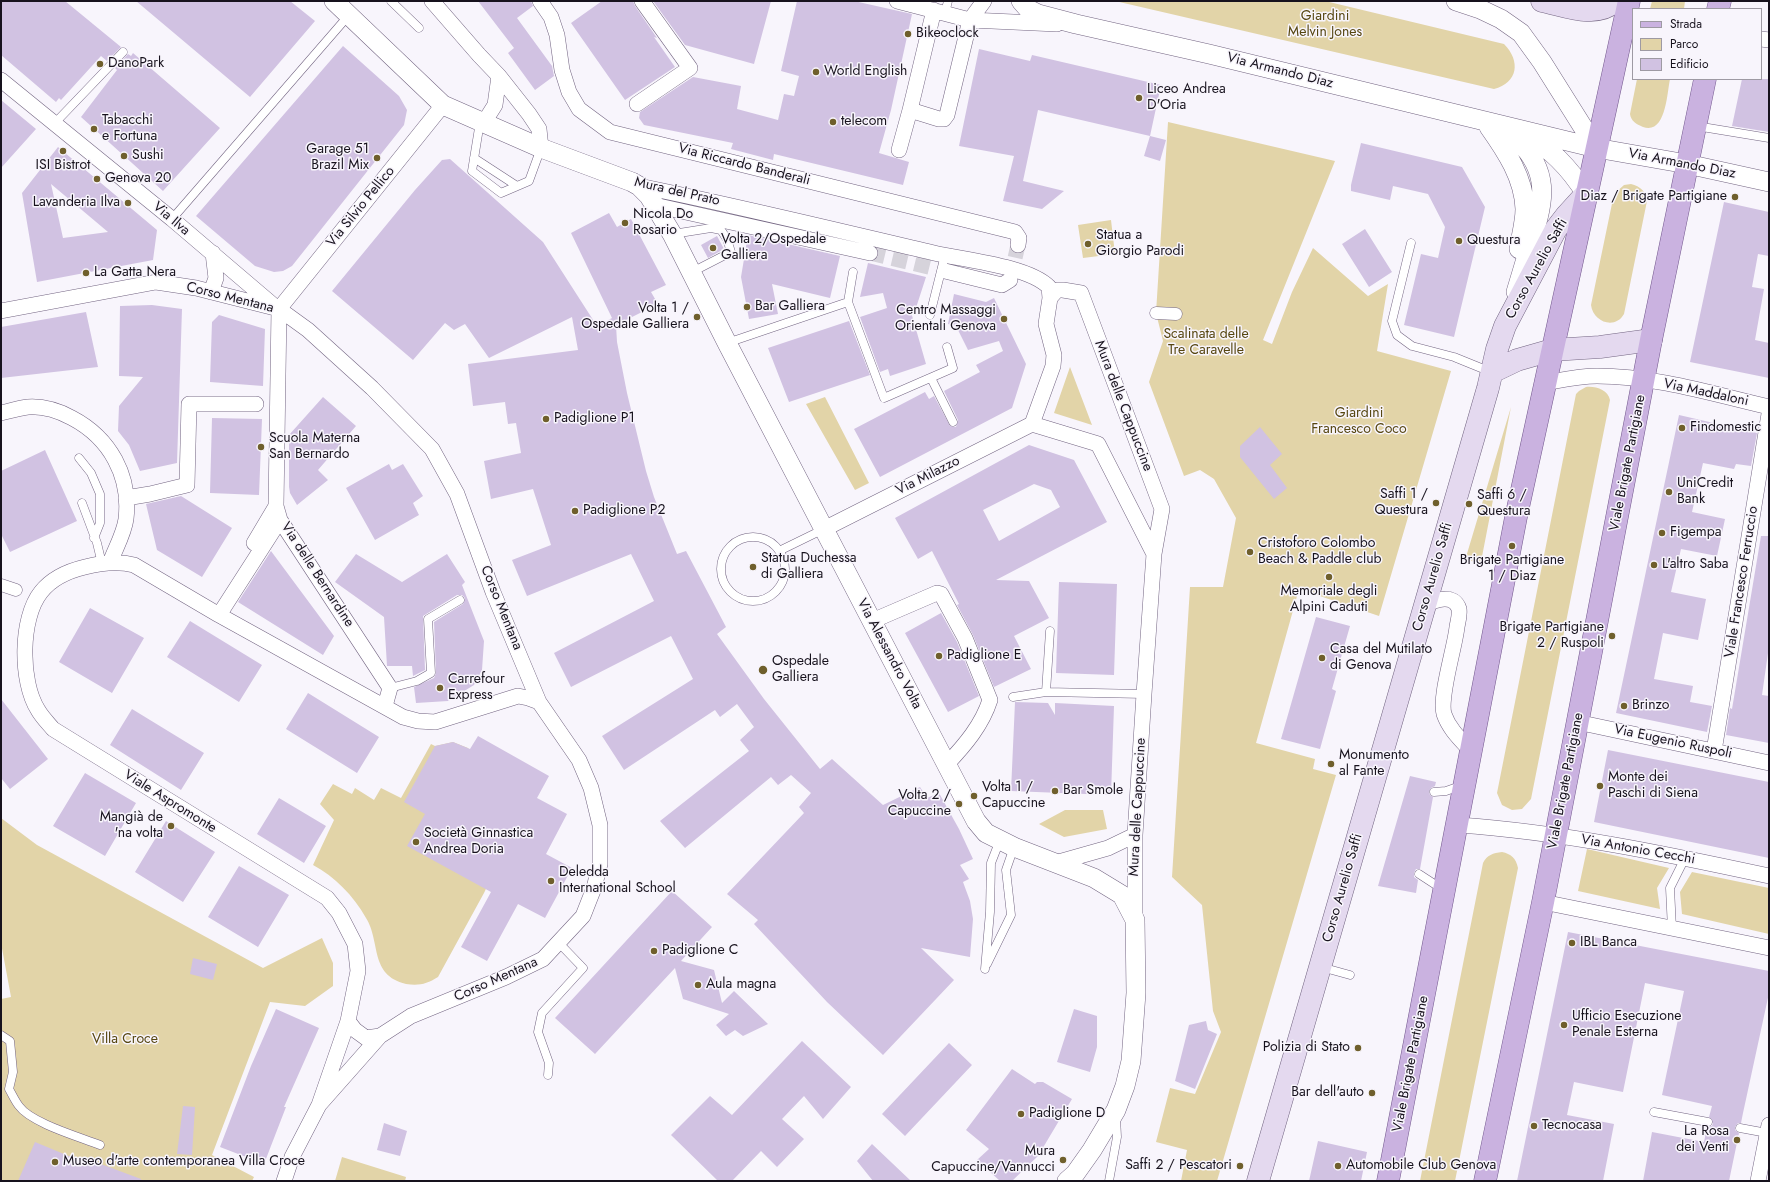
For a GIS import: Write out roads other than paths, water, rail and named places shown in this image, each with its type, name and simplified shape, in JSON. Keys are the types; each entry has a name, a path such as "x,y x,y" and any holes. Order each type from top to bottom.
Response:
{"main road":[{"path":"1542,1 1590,11 1605,8 1616,1"},
{"name":"Viale Brigate Partigiane","path":"1388,1181 1458,825 1516,517 1629,1"},
{"name":"Viale Brigate Partigiane","path":"1485,1181 1544,902 1555,836 1643,380 1705,80"},
{"name":"Corso Aurelio Saffi","path":"1258,1181 1492,372 1497,349 1506,323 1556,229 1586,194"},
{"path":"1492,372 1517,360 1552,350 1600,347 1651,340"}],"street":[{"name":"Mura del Prato","path":"334,1 350,14 443,105 541,148 639,186 1024,272 1043,280 1049,287 1050,298 1046,324 1054,356 1053,366 1032,424"},
{"path":"432,1 499,76 539,129 541,148"},
{"name":"Via Riccardo Banderali","path":"540,1 551,17 557,35 562,70 569,92 579,110 610,132 1015,232 1019,238 1018,245"},
{"path":"637,104 690,68 642,1"},
{"name":"Via Armando Diaz","path":"897,1 942,8 970,20 1076,24"},
{"path":"910,110 939,119 944,119 947,114 970,20 984,1"},
{"name":"Via Armando Diaz","path":"1021,1 1028,9 1038,14 1076,24 1209,54 1596,148 1687,164 1769,182"},
{"name":"Via Armando Diaz","path":"1035,1 1047,13 1076,24"},
{"path":"1456,1 1480,9 1501,19 1521,33 1542,62 1596,148"},
{"path":"899,150 942,8"},
{"path":"482,123 495,105 499,76"},
{"name":"Via Ilva","path":"1,80 172,219 264,299 279,309"},
{"name":"Via Silvio Pellico","path":"279,309 443,105"},
{"path":"1483,120 1515,131 1543,146 1570,171 1586,194"},
{"name":"Corso Aurelio Saffi","path":"1483,120 1506,152 1518,177 1524,198 1523,222 1506,323"},
{"name":"Via Alessandro Volta","path":"639,186 649,196 672,234 727,343 976,821 986,833 1007,844 1094,878"},
{"path":"654,205 870,253"},
{"path":"211,292 216,278 212,254"},
{"path":"945,271 1002,285 1010,280"},
{"name":"Corso Mentana","path":"1,311 156,282 196,288 279,309 308,330 372,388 432,449 457,494 493,592 539,702 579,760 590,788 600,825 600,864 594,888 583,916 543,959 506,977 411,1016 380,1036 319,1105"},
{"name":"Mura delle Cappuccine","path":"1050,298 1056,290 1080,293 1162,509 1154,554 1135,835 1136,993 1131,1061 1125,1086 1116,1110 1092,1150 1075,1174 1067,1181"},
{"name":"Via delle Bernardine","path":"279,309 278,513 390,688"},
{"path":"1156,313 1176,314"},
{"name":"Viale Brigate Partigiane","path":"1545,383 1597,376 1643,380"},
{"name":"Via Maddaloni","path":"1643,380 1769,407"},
{"path":"126,498 187,485 189,404 256,404"},
{"path":"1,413 29,407 43,408 61,413 93,431 106,445 115,458 126,498 126,520 106,563"},
{"name":"Viale Francesco Ferruccio","path":"1714,751 1769,414"},
{"path":"1032,424 1098,444 1154,554"},
{"name":"Via Milazzo","path":"824,529 1032,424"},
{"path":"219,599 278,513"},
{"path":"219,615 278,513"},
{"name":"Viale Aspromonte","path":"348,1021 358,971 355,944 339,913 327,898 53,729 37,709 30,692 24,653 31,611 41,592 53,580 76,569 106,563 123,562 134,565 219,615 403,716 418,721 435,722 518,696 539,702"},
{"path":"1,585 16,590"},
{"path":"872,621 932,593 937,593 941,594 966,638 990,700 987,710 969,740 947,764"},
{"path":"1425,605 1438,599 1449,599 1455,602 1458,608 1459,614 1456,639 1444,697 1444,714 1453,731 1471,751"},
{"path":"385,706 390,688"},
{"name":"Via Eugenio Ruspoli","path":"1577,722 1769,763"},
{"name":"Via Antonio Cecchi","path":"1458,825 1581,839 1685,858 1769,876"},
{"path":"1055,863 1108,848 1135,835"},
{"name":"Mura delle Cappuccine","path":"1094,878 1122,895 1135,920"},
{"path":"1544,902 1769,948"},
{"path":"348,1021 355,1030 366,1038 380,1036"},
{"name":"Corso Mentana","path":"284,1181 292,1157 319,1105 348,1021"},
{"path":"1758,1181 1768,1129"}],"lane":[{"path":"391,1 419,28"},
{"path":"172,219 350,14"},
{"path":"54,124 123,52"},
{"path":"482,123 472,171 501,193 529,181 541,148"},
{"path":"1695,126 1769,138"},
{"path":"474,158 517,186"},
{"path":"672,234 711,228 721,230 727,239 731,252 692,272"},
{"path":"1411,243 1392,321 1396,335 1412,346 1454,357 1492,372"},
{"path":"930,315 945,255"},
{"path":"853,272 848,302 884,398 953,368 947,347"},
{"path":"727,343 848,302"},
{"path":"931,378 953,422"},
{"path":"79,458 91,473 100,494 100,523 94,538"},
{"path":"82,502 94,538 106,563"},
{"path":"779,550 824,529"},
{"path":"746,537 758,537 770,542 779,550 784,562 785,575 780,587 771,596 760,601 747,601 735,596 726,588 721,576 721,564 725,552 734,543 746,537"},
{"path":"390,688 417,680 430,673 428,619 460,600"},
{"path":"1046,692 1050,631"},
{"path":"1013,697 1046,692 1144,694"},
{"path":"1434,792 1446,791 1465,784"},
{"path":"1007,844 1006,870 1011,916 985,969 990,912 991,863 1007,844"},
{"path":"1672,929 1670,888 1685,858"},
{"path":"1420,874 1445,890"},
{"path":"548,1075 550,1063 538,1032 542,1013 583,968 559,943"},
{"path":"1320,966 1350,975"},
{"path":"1,1035 10,1041 13,1072 9,1089 19,1107 53,1127 100,1145"},
{"name":"Mura delle Cappuccine","path":"1109,1181 1116,1137 1116,1110"},
{"path":"1654,1112 1708,1122"},
{"path":"1740,1128 1768,1129"}],"tunnel":[{"path":"1010,280 1018,245"},
{"path":"870,253 945,271"}],"place":[{"name":"Bikeoclock","path":"908,34"},
{"name":"DanoPark","path":"100,64"},
{"name":"World English","path":"816,72"},
{"name":"Liceo Andrea D'Oria","path":"1139,98"},
{"name":"telecom","path":"833,122"},
{"name":"Tabacchi e Fortuna","path":"94,129"},
{"name":"ISI Bistrot","path":"63,151"},
{"name":"Sushi","path":"124,156"},
{"name":"Garage 51 Brazil Mix","path":"377,158"},
{"name":"Genova 20","path":"97,179"},
{"name":"Diaz / Brigate Partigiane","path":"1735,197"},
{"name":"Lavanderia Ilva","path":"128,203"},
{"name":"Nicola Do Rosario","path":"625,223"},
{"name":"Questura","path":"1459,241"},
{"name":"Statua a Giorgio Parodi","path":"1088,244"},
{"name":"Volta 2/Ospedale Galliera","path":"713,248"},
{"name":"La Gatta Nera","path":"86,273"},
{"name":"Bar Galliera","path":"747,307"},
{"name":"Volta 1 / Ospedale Galliera","path":"697,317"},
{"name":"Centro Massaggi Orientali Genova","path":"1004,319"},
{"name":"Padiglione P1","path":"546,419"},
{"name":"Findomestic","path":"1682,428"},
{"name":"Scuola Materna San Bernardo","path":"261,447"},
{"name":"UniCredit Bank","path":"1669,492"},
{"name":"Saffi 1 / Questura","path":"1436,503"},
{"name":"Saffi 6 / Questura","path":"1469,504"},
{"name":"Padiglione P2","path":"575,511"},
{"name":"Figempa","path":"1662,533"},
{"name":"Brigate Partigiane 1 / Diaz","path":"1512,546"},
{"name":"Cristoforo Colombo Beach & Paddle club","path":"1250,552"},
{"name":"L'altro Saba","path":"1654,565"},
{"name":"Statua Duchessa di Galliera","path":"753,567"},
{"name":"Memoriale degli Alpini Caduti","path":"1329,577"},
{"name":"Brigate Partigiane 2 / Ruspoli","path":"1612,636"},
{"name":"Padiglione E","path":"939,656"},
{"name":"Casa del Mutilato di Genova","path":"1322,658"},
{"name":"Ospedale Galliera","path":"763,670"},
{"name":"Carrefour Express","path":"440,688"},
{"name":"Brinzo","path":"1624,706"},
{"name":"Monumento al Fante","path":"1331,764"},
{"name":"Monte dei Paschi di Siena","path":"1600,786"},
{"name":"Bar Smole","path":"1055,791"},
{"name":"Volta 1 / Capuccine","path":"974,796"},
{"name":"Volta 2 / Capuccine","path":"959,804"},
{"name":"Mangià de 'na volta","path":"171,826"},
{"name":"Società Ginnastica Andrea Doria","path":"416,842"},
{"name":"Deledda International School","path":"551,881"},
{"name":"IBL Banca","path":"1572,943"},
{"name":"Padiglione C","path":"654,951"},
{"name":"Aula magna","path":"698,985"},
{"name":"Ufficio Esecuzione Penale Esterna","path":"1564,1025"},
{"name":"Polizia di Stato","path":"1358,1048"},
{"name":"Bar dell'auto","path":"1372,1093"},
{"name":"Padiglione D","path":"1021,1114"},
{"name":"Tecnocasa","path":"1534,1126"},
{"name":"La Rosa dei Venti","path":"1737,1140"},
{"name":"Mura Capuccine/Vannucci","path":"1063,1160"},
{"name":"Museo d'arte contemporanea Villa Croce","path":"55,1162"},
{"name":"Saffi 2 / Pescatori","path":"1240,1166"},
{"name":"Automobile Club Genova","path":"1338,1166"}],"park label":[{"name":"Giardini Melvin Jones","path":"1325,26"},
{"name":"Scalinata delle Tre Caravelle","path":"1206,344"},
{"name":"Giardini Francesco Coco","path":"1359,422"},
{"name":"Villa Croce","path":"125,1040"}]}
